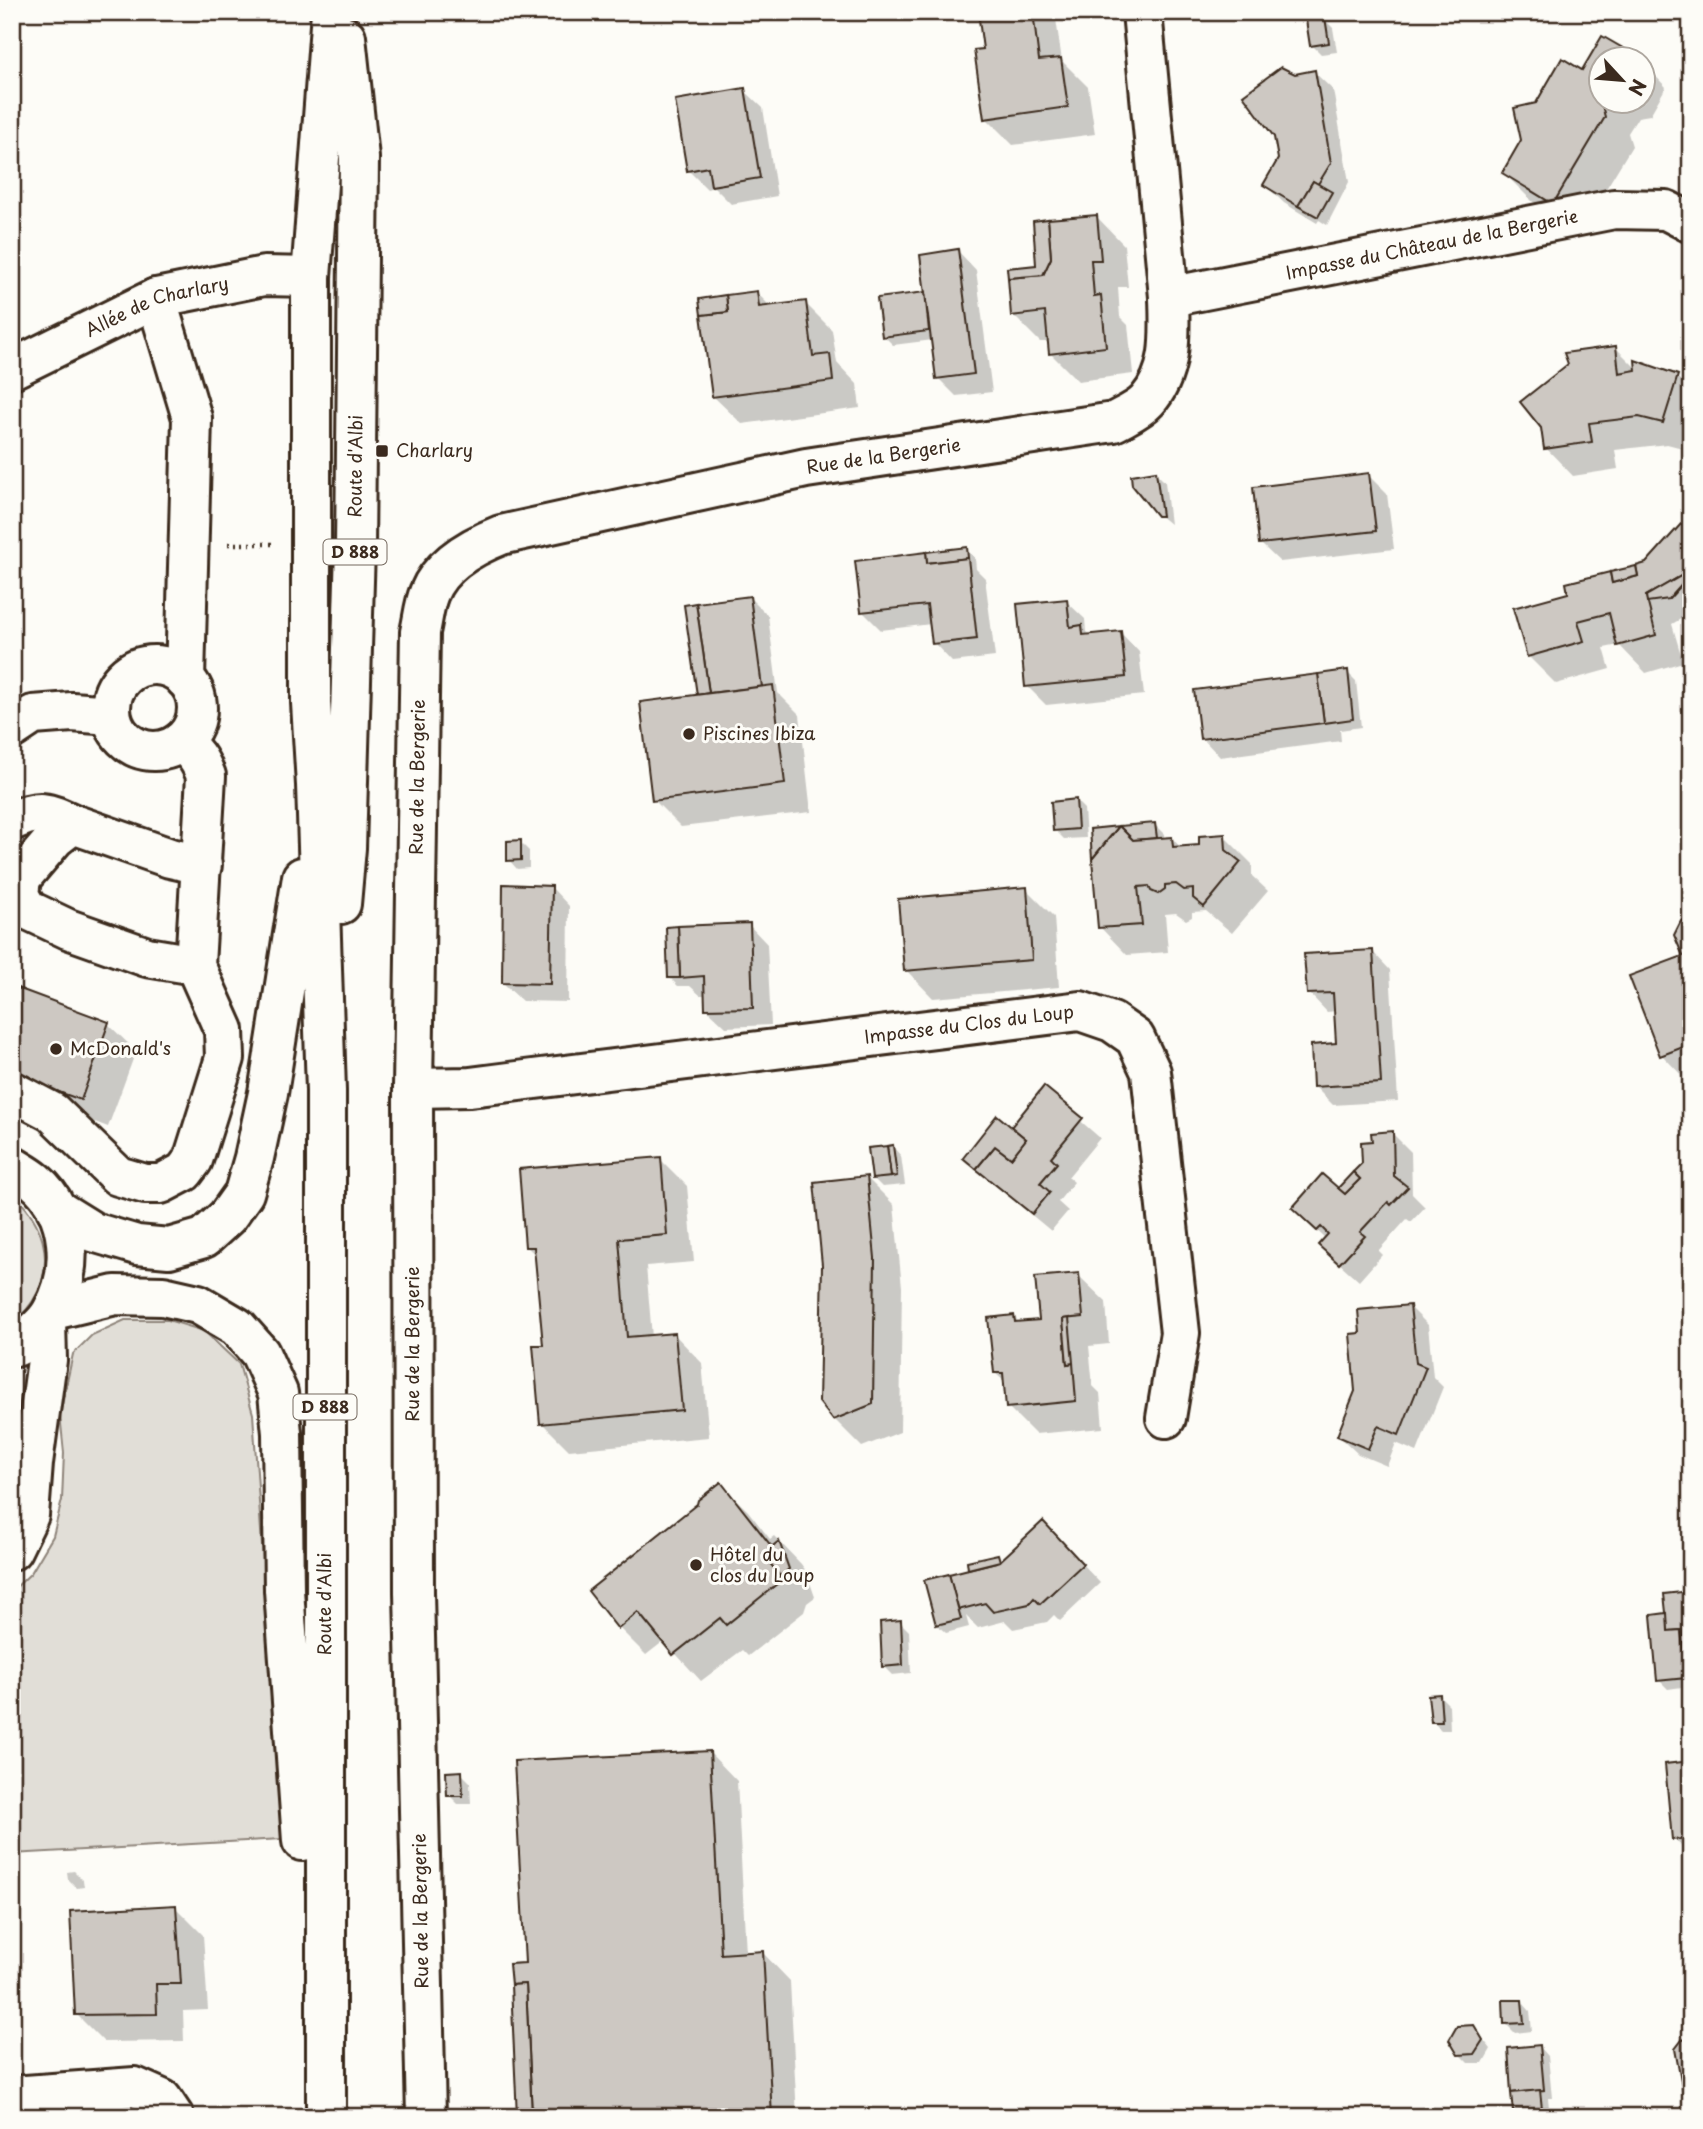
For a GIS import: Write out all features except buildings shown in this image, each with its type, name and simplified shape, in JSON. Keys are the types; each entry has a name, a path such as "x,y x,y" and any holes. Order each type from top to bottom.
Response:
{"street":[{"name":"Route d'Albi","path":"326,2117 326,1091 311,703 311,277 331,12"},
{"name":"Route d'Albi","path":"326,1091 346,848 355,548 359,158 343,12"},
{"name":"Rue de la Bergerie","path":"426,2117 414,1591 413,1088 420,632 429,592 449,565 474,545 501,535 806,468 1114,422 1145,403 1164,376 1170,339 1169,297 1142,12"},
{"name":"Impasse du Château de la Bergerie","path":"1169,297 1614,209 1666,210 1691,223"},
{"name":"Allée de Charlary","path":"12,369 156,298 264,276 311,277"},
{"path":"156,298 192,418 185,679"},
{"path":"150,666 165,667 185,679 197,706 195,721 180,742 167,750 152,751 133,746 121,737 111,715 112,700 123,678 136,669 150,666"},
{"path":"12,729 33,715 72,712 111,715"},
{"path":"12,1091 52,1112 118,1176 145,1184 161,1184 184,1172 192,1160 225,1058 224,1030 195,965 205,776 193,751 180,742"},
{"path":"56,1209 93,1231 137,1245 169,1248 204,1238 227,1217 244,1193 268,1093 316,785"},
{"path":"12,821 32,811 49,813 170,858 201,865"},
{"path":"74,824 55,838 22,878 19,895 28,910 68,929 147,957 195,965"},
{"name":"Impasse du Clos du Loup","path":"413,1088 484,1086 1080,1011 1112,1022 1135,1038 1151,1072 1180,1333 1166,1418"},
{"path":"12,1166 37,1182 56,1209 67,1243 66,1278 49,1316 47,1360 23,1451 29,1516 12,1550"},
{"path":"12,1348 18,1346 49,1316 115,1295 163,1296 198,1304 237,1327 260,1353 278,1393 282,1433 284,1590 299,1812 324,2045"},
{"path":"12,2096 135,2087 162,2099 174,2117"}],"path":[{"path":"189,543 280,544"}],"shaded area":[{"path":"12,1194 26,1208 36,1224 43,1241 45,1258 37,1293 27,1309 12,1323"},
{"path":"125,1320 168,1320 204,1331 239,1364 253,1414 282,1839 12,1854 12,1591 31,1573 53,1536 62,1500 64,1453 60,1414 73,1354 92,1335"}],"place":[{"name":"Charlary","path":"382,451"},
{"name":"Piscines Ibiza","path":"689,734"},
{"name":"McDonald's","path":"56,1049"},
{"name":"Hôtel du clos du Loup","path":"696,1565"}]}
